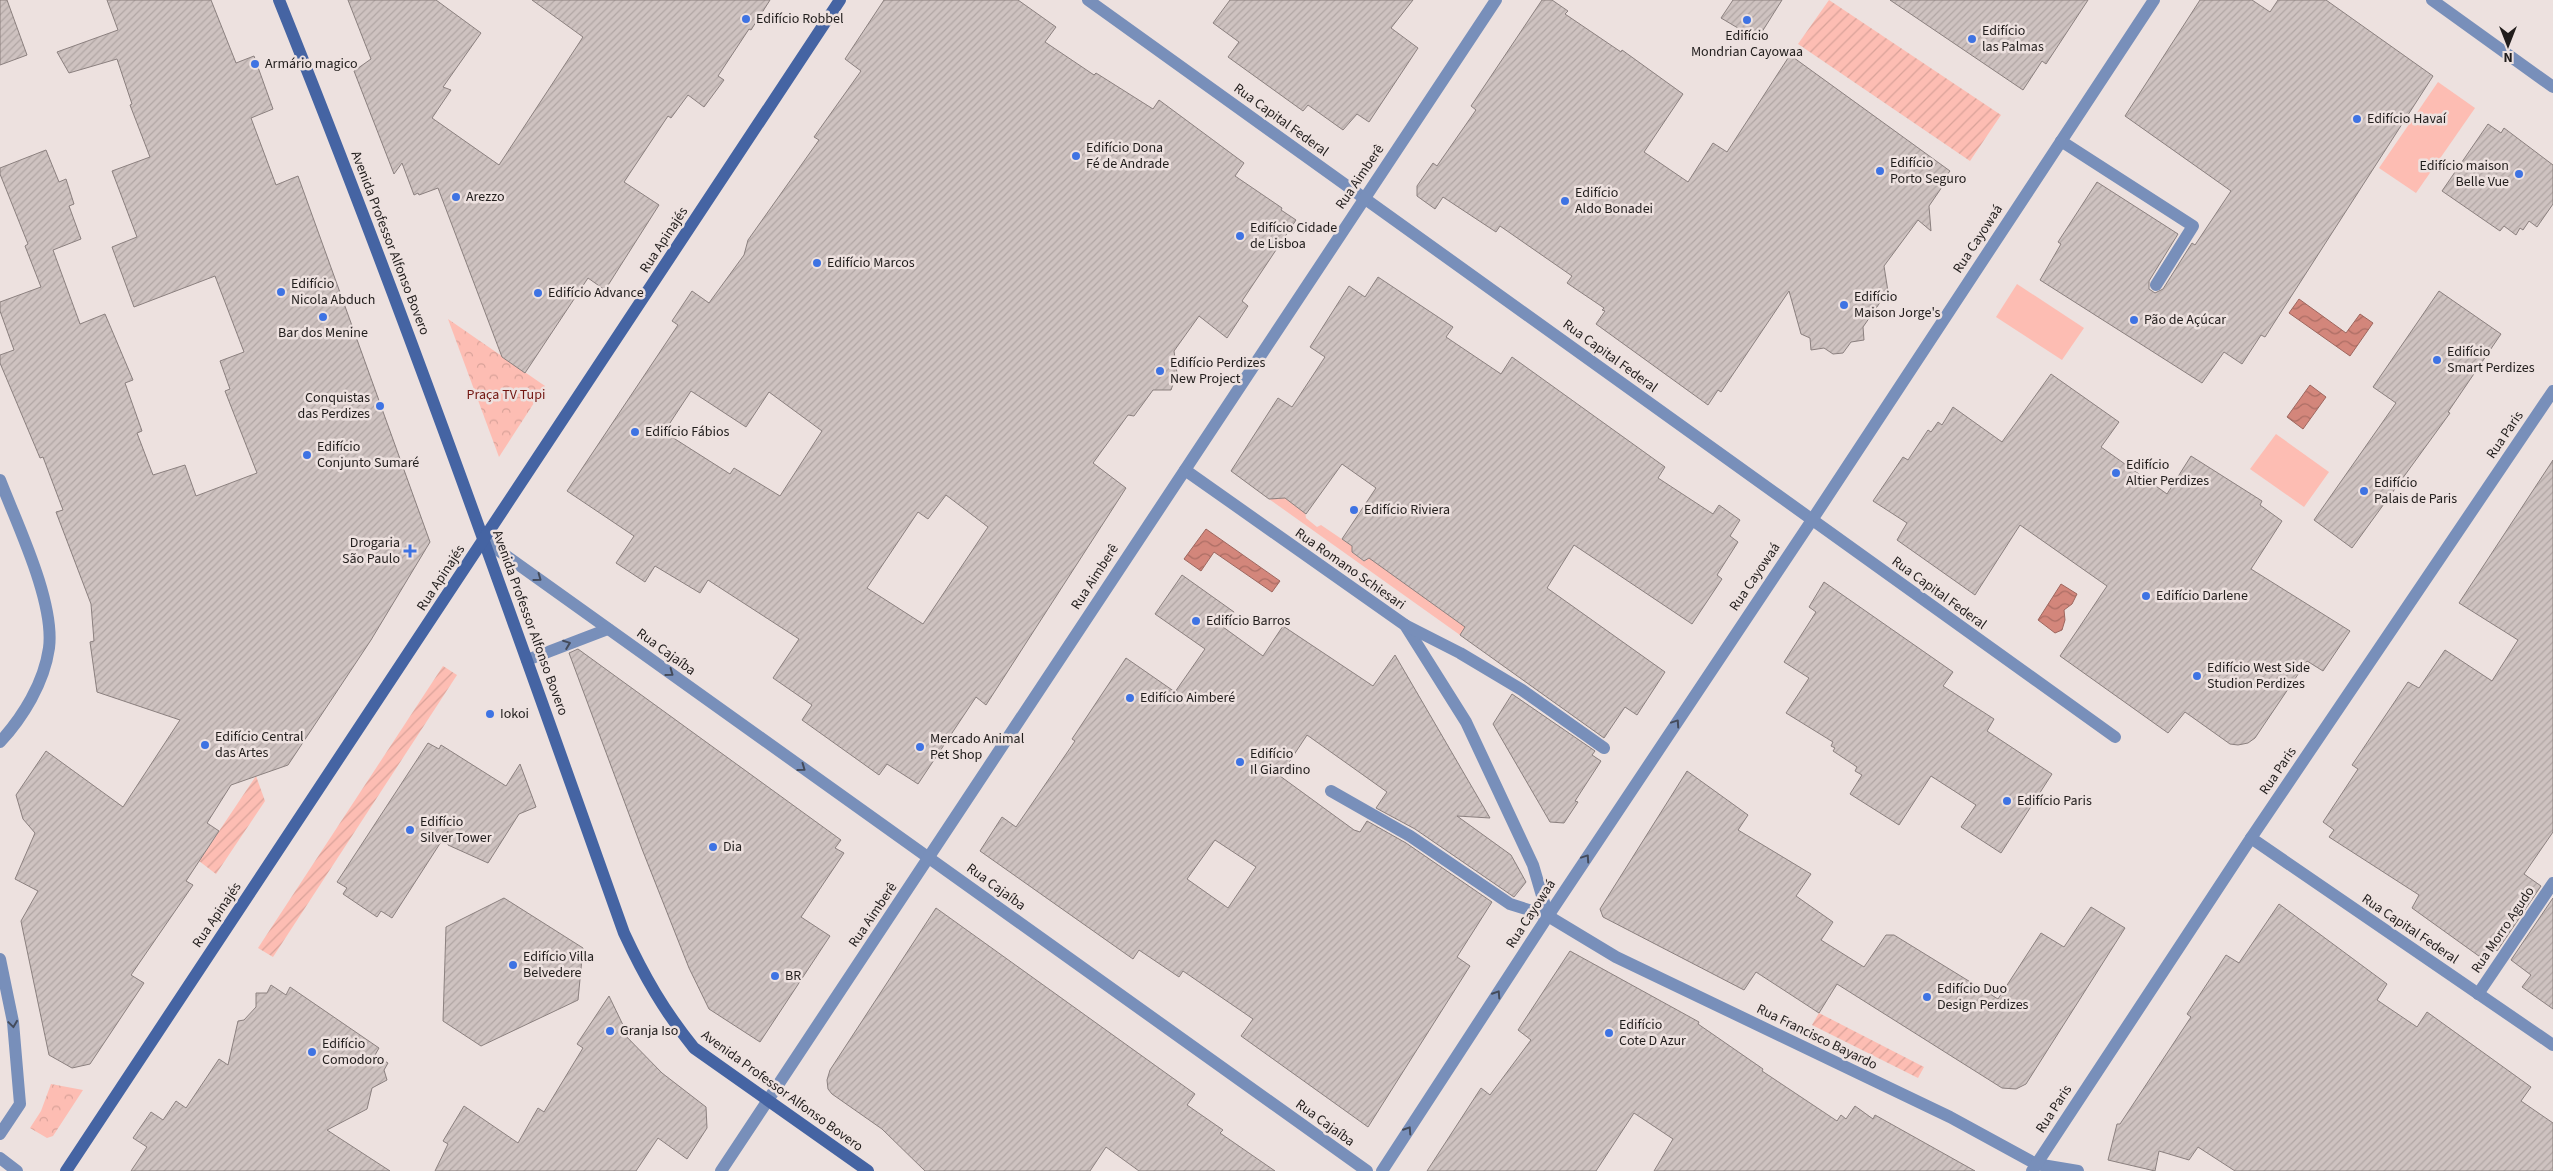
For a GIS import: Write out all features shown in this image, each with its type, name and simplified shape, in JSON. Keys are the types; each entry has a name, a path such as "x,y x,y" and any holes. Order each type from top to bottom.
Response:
{"street":[{"name":"Avenida Professor Alfonso Bovero","path":"279,0 380,257 484,540 624,933 645,980 672,1021 694,1048 868,1171"},
{"name":"Rua Apinajés","path":"66,1171 840,0"},
{"name":"Rua Capital Federal","path":"1088,0 2115,737"},
{"name":"Rua Aimberê","path":"721,1171 929,859 1159,506 1185,470 1496,0"},
{"name":"Rua Cayowaá","path":"1382,1171 1548,916 1812,520 2154,0"},
{"path":"2432,0 2553,86"},
{"path":"2061,141 2193,226 2156,285"},
{"name":"Rua Paris","path":"2034,1167 2251,838 2553,391"},
{"name":"Rua Romano Schiesari","path":"1185,470 1405,625 1466,722 1532,865 1548,916"},
{"path":"0,480 47,611 49,647 42,677 13,728 0,742"},
{"name":"Rua Cajaíba","path":"484,540 1367,1171"},
{"path":"1405,625 1460,653 1522,690 1604,748"},
{"path":"527,660 608,628"},
{"name":"Rua Francisco Bayardo","path":"1331,791 1410,836 1510,904 1548,916 1616,957 1950,1116 2034,1167 2078,1171"},
{"name":"Rua Capital Federal","path":"2251,838 2553,1045"},
{"name":"Rua Morro Agudo","path":"2478,994 2553,883"},
{"path":"0,959 13,1022 20,1104 0,1134"},
{"path":"0,1158 17,1171"}],"green space":[{"path":"1829,0 2001,115 1970,161 1798,44"},
{"path":"2438,82 2475,108 2416,193 2379,168"},
{"path":"2017,284 2084,328 2062,360 1996,317"},
{"name":"Praça TV Tupi","path":"448,319 545,386 499,457"},
{"path":"2276,434 2329,472 2304,507 2250,469"},
{"path":"1280,494 1305,512 1306,518 1317,527 1321,525 1352,546 1352,552 1363,561 1370,558 1465,627 1460,635 1269,499 1276,498"},
{"path":"443,666 457,675 273,957 258,948"},
{"path":"256,776 265,801 216,874 199,861"},
{"path":"1819,1013 1924,1067 1918,1078 1812,1025"},
{"path":"51,1084 83,1090 53,1136 47,1138 30,1128 41,1111"}],"water":[{"path":"2299,299 2346,333 2360,314 2373,323 2350,356 2289,313"},
{"path":"2310,385 2326,397 2303,429 2287,417"},
{"path":"1206,529 1280,581 1272,592 1214,552 1201,571 1184,559"},
{"path":"2061,584 2077,594 2072,604 2064,610 2065,620 2062,630 2055,633 2038,620"}],"building":[{"path":"0,0 7,0 27,55 0,65"},
{"path":"107,0 211,0 236,63 254,56 273,109 251,118 276,185 298,176 430,542 371,640 288,765 231,785 207,823 219,831 186,881 193,885 131,975 144,983 90,1064 72,1068 49,1055 23,931 21,921 38,891 15,879 35,833 23,819 16,795 46,751 123,807 180,720 97,692 90,642 94,641 91,604 56,512 63,510 43,457 40,458 0,363 0,355 14,350 0,311 0,302 41,287 25,246 28,244 0,174 0,168 46,150 59,182 66,179 74,204 69,206 81,239 53,250 80,324 105,314 133,380 125,383 142,431 137,433 153,475 185,465 196,496 257,473 225,391 230,389 220,361 244,352 215,276 134,307 112,247 137,237 112,171 150,157 130,105 132,104 117,59 69,73 57,52 118,30"},
{"path":"348,0 436,0 481,33 443,87 451,90 432,118 499,165 583,37 532,0 770,0 718,76 724,80 704,107 688,95 671,118 668,116 624,182 659,205 605,290 588,278 525,373 502,357 438,188 414,195 402,163 394,174 354,71 371,59"},
{"path":"884,0 1018,0 1056,27 1045,42 1094,75 1096,73 1153,109 1159,100 1244,163 1235,176 1282,208 1281,210 1296,220 1242,301 1248,306 1227,338 1199,316 1174,351 1177,373 1171,390 1153,390 1134,416 1128,415 1093,463 1126,488 986,705 976,697 918,784 887,764 879,775 802,720 812,705 773,678 799,639 708,580 700,593 655,566 645,582 616,563 634,536 567,491 678,325 672,321 692,291 709,303 744,255 748,240 819,140 814,137 861,71 845,59","holes":["691,391 746,427 769,392 822,431 780,496 734,468 730,474 664,432","946,495 988,527 923,624 867,588 918,512 928,519"]},
{"path":"1230,0 1413,0 1391,28 1418,48 1369,122 1357,114 1343,130 1308,105 1303,111 1228,57 1239,42 1213,23"},
{"path":"1542,0 1552,0 1568,11 1565,14 1621,52 1622,50 1683,94 1644,152 1688,182 1713,143 1727,152 1790,55 1950,171 1939,185 1942,187 1929,206 1931,231 1918,220 1884,266 1889,298 1881,301 1863,327 1864,340 1851,342 1843,353 1833,354 1824,348 1811,350 1810,338 1801,334 1789,291 1721,392 1718,390 1708,405 1596,324 1605,311 1602,310 1604,308 1567,283 1572,276 1500,226 1496,232 1443,197 1435,209 1417,196 1417,186 1433,163 1437,166 1476,110 1471,106"},
{"name":"Edifício Mondrian Cayowaa","path":"1733,0 1782,0 1760,35 1751,29 1748,34 1721,18"},
{"path":"1890,0 2088,0 2046,64 2042,61 2023,90"},
{"path":"2200,0 2252,0 2270,12 2278,0 2326,0 2433,76 2265,337 2261,335 2242,364 2224,352 2202,383 2040,280 2061,244 2058,242 2097,182 2178,234 2149,281 2149,289 2155,293 2163,289 2192,243 2195,245 2231,191 2125,116"},
{"name":"Edifício maison Belle Vue","path":"2488,124 2501,133 2504,128 2553,165 2553,204 2537,227 2529,221 2523,230 2520,228 2516,235 2504,226 2500,231 2442,191"},
{"path":"1378,277 1453,327 1446,337 1501,374 1512,357 1665,467 1658,478 1713,514 1719,505 1740,520 1730,536 1738,542 1717,575 1722,579 1692,624 1574,545 1547,588 1665,672 1637,715 1625,707 1604,738 1460,635 1465,627 1369,558 1364,561 1352,552 1352,546 1342,539 1376,488 1342,464 1306,514 1285,498 1269,499 1231,471 1278,398 1292,407 1325,357 1310,347 1349,286 1365,297"},
{"path":"2439,291 2501,334 2448,412 2450,413 2352,548 2314,520 2396,403 2373,387"},
{"path":"2051,374 2119,422 2101,447 2167,494 2191,456 2262,501 2260,505 2282,521 2251,569 2350,631 2323,671 2307,661 2255,738 2248,743 2230,744 2185,712 2168,733 2060,656 2107,586 2020,525 1975,595 1897,540 1907,523 1873,501 1903,457 1908,460 1928,430 1931,432 1938,422 1942,425 1953,407 2002,442"},
{"path":"2553,460 2553,832 2524,874 2541,886 2497,951 2492,946 2483,959 2412,908 2419,895 2329,837 2334,830 2323,822 2358,769 2352,765 2408,682 2419,688 2445,650 2492,681 2518,640 2459,603"},
{"path":"1182,575 1234,612 1223,627 1263,656 1283,626 1373,686 1395,655 1490,818 1457,816 1511,855 1526,882 1514,897 1415,829 1376,808 1387,792 1307,735 1280,776 1354,830 1360,832 1367,821 1406,843 1492,902 1457,957 1470,966 1368,1127 1241,1036 1253,1019 1183,971 1179,977 1139,950 1133,959 980,851 1002,817 1016,827 1075,741 1072,739 1126,658 1175,692 1205,649 1155,614","holes":["1215,840 1256,867 1228,908 1187,879"]},
{"path":"1824,582 1953,672 1943,686 1994,719 1987,731 2052,774 2001,853 1961,827 1976,805 1931,776 1899,825 1850,794 1862,775 1855,771 1857,767 1833,751 1835,748 1831,746 1833,742 1786,713 1809,678 1784,662 1816,612 1809,607"},
{"path":"578,649 841,840 835,848 844,853 801,917 830,936 760,1042 709,1009 689,968 642,849 569,653"},
{"path":"1512,694 1595,751 1592,755 1601,761 1575,801 1578,802 1564,823 1550,822 1493,724"},
{"name":"Edifício Silver Tower","path":"428,743 439,749 441,745 506,786 520,764 536,807 519,814 488,863 448,845 448,831 392,918 381,911 377,917 343,894 347,888 337,882"},
{"path":"1687,771 1748,815 1738,830 1811,874 1796,896 1833,922 1821,940 1864,967 1886,935 1894,935 1998,999 2041,933 2064,947 2091,907 2125,928 2026,1084 2016,1089 2002,1088 1837,984 1819,1013 1756,972 1744,990 1603,917 1600,909"},
{"name":"Edifício Villa Belvedere","path":"504,898 583,948 578,1000 481,1046 443,1021 446,927"},
{"path":"2553,898 2553,1009 2522,987 2531,975 2511,960"},
{"path":"2279,904 2387,984 2377,1000 2417,1027 2427,1012 2531,1087 2521,1101 2553,1123 2553,1171 2235,1171 2198,1147 2189,1160 2159,1151 2155,1171 2108,1160 2117,1124 2120,1124 2191,1017 2187,1014 2226,955 2239,963"},
{"path":"936,908 1195,1094 1187,1105 1223,1130 1220,1133 1275,1171 1139,1171 1106,1147 1090,1171 925,1171 882,1129 832,1094 828,1089 827,1080 830,1070"},
{"path":"1570,951 1699,1022 1698,1024 1763,1069 1762,1071 1837,1121 1841,1115 1846,1119 1855,1106 1873,1119 1875,1115 1975,1171 1654,1171 1673,1139 1634,1113 1596,1171 1427,1171 1481,1088 1490,1095 1531,1040 1518,1030"},
{"path":"271,985 286,995 290,987 379,1048 375,1055 388,1063 384,1070 387,1080 372,1088 367,1109 327,1130 390,1171 131,1171 147,1147 133,1138 151,1112 163,1120 176,1101 186,1108 219,1059 228,1065 238,1021 244,1020 256,1007 256,993 267,993"},
{"path":"609,996 623,1025 620,1030 662,1073 706,1107 707,1128 687,1159 658,1138 636,1171 435,1171 448,1144 443,1141 464,1106 518,1143 538,1108 544,1112 583,1048 577,1044"}],"place":[{"name":"Edifício Robbel","path":"746,19"},
{"name":"Edifício Mondrian Cayowaa","path":"1747,20"},
{"name":"Edifício las Palmas","path":"1972,39"},
{"name":"Armário magico","path":"255,64"},
{"name":"Edifício Havaí","path":"2357,119"},
{"name":"Edifício Dona Fé de Andrade","path":"1076,156"},
{"name":"Edifício Porto Seguro","path":"1880,171"},
{"name":"Edifício maison Belle Vue","path":"2519,174"},
{"name":"Arezzo","path":"456,197"},
{"name":"Edifício Aldo Bonadei","path":"1565,201"},
{"name":"Edifício Cidade de Lisboa","path":"1240,236"},
{"name":"Edifício Marcos","path":"817,263"},
{"name":"Edifício Nicola Abduch","path":"281,292"},
{"name":"Edifício Advance","path":"538,293"},
{"name":"Edifício Maison Jorge's","path":"1844,305"},
{"name":"Bar dos Menine","path":"323,317"},
{"name":"Pão de Açúcar","path":"2134,320"},
{"name":"Edifício Smart Perdizes","path":"2437,360"},
{"name":"Edifício Perdizes New Project","path":"1160,371"},
{"name":"Conquistas das Perdizes","path":"380,406"},
{"name":"Edifício Fábios","path":"635,432"},
{"name":"Edifício Conjunto Sumaré","path":"307,455"},
{"name":"Edifício Altier Perdizes","path":"2116,473"},
{"name":"Edifício Palais de Paris","path":"2364,491"},
{"name":"Edifício Riviera","path":"1354,510"},
{"name":"Drogaria São Paulo","path":"410,551"},
{"name":"Edifício Darlene","path":"2146,596"},
{"name":"Edifício Barros","path":"1196,621"},
{"name":"Edifício West Side Studion Perdizes","path":"2197,676"},
{"name":"Edifício Aimberé","path":"1130,698"},
{"name":"Iokoi","path":"490,714"},
{"name":"Edifício Central das Artes","path":"205,745"},
{"name":"Mercado Animal Pet Shop","path":"920,747"},
{"name":"Edifício Il Giardino","path":"1240,762"},
{"name":"Edifício Paris","path":"2007,801"},
{"name":"Edifício Silver Tower","path":"410,830"},
{"name":"Dia","path":"713,847"},
{"name":"Edifício Villa Belvedere","path":"513,965"},
{"name":"BR","path":"775,976"},
{"name":"Edifício Duo Design Perdizes","path":"1927,997"},
{"name":"Granja Iso","path":"610,1031"},
{"name":"Edifício Cote D Azur","path":"1609,1033"},
{"name":"Edifício Comodoro","path":"312,1052"}]}
